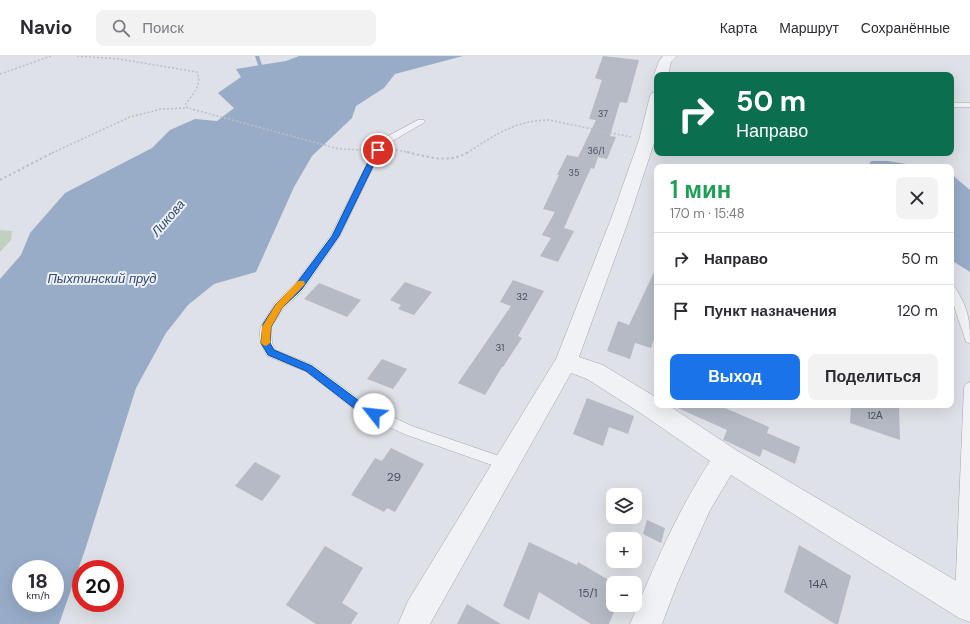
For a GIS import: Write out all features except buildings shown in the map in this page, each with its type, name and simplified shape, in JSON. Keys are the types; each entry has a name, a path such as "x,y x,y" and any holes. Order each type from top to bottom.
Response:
{"street":[{"path":"662,72 665,61 671,56"},
{"path":"414,624 419,612 566,362 620,219 647,140 654,109"},
{"path":"566,362 595,372 648,404 727,458 966,605"},
{"path":"646,624 664,579 700,501 727,458"}],"lane":[{"path":"954,105 970,105"},
{"path":"421,122 390,138 378,150 335,236 299,286 279,306 270,320 266,327 266,343 271,353 309,368 363,409 408,430 506,464"},
{"path":"954,295 960,305 970,339"},
{"path":"966,605 970,387"}],"path":[{"path":"0,74 51,56"},
{"path":"77,56 119,59 197,72 200,78 198,87 185,105 188,108"},
{"path":"0,180 44,157 130,117 161,109 188,108 339,149 392,150 446,159 457,158 466,154 500,132 536,120 549,120 647,140"}],"green space":[{"path":"0,230 12,231 11,240 0,252"}],"water":[{"name":"Пыхтинский пруд","path":"299,56 463,56 395,74 384,88 356,106 352,118 312,156 294,187 256,272 214,284 188,305 166,333 136,388 81,560 72,560 72,587 64,610 64,560 12,560 12,612 63,612 59,624 0,624 0,279 21,255 30,233 65,193 152,148 170,130 195,119 217,121 234,108 218,93 241,77 236,69 286,61"},
{"path":"871,161 888,161 906,164 870,164"},
{"path":"954,177 970,190 970,272 954,262"}],"waterway":[{"path":"257,56 260,65 266,71"}],"slow traffic":[{"path":"266,343 266,327 279,306 301,284"}],"route":[{"path":"374,414 363,409 309,368 271,353 266,343 266,327 279,306 299,286 335,236 356,195 370,163 378,150"}],"water label":[{"name":"Ликова","path":"168,218"}]}
